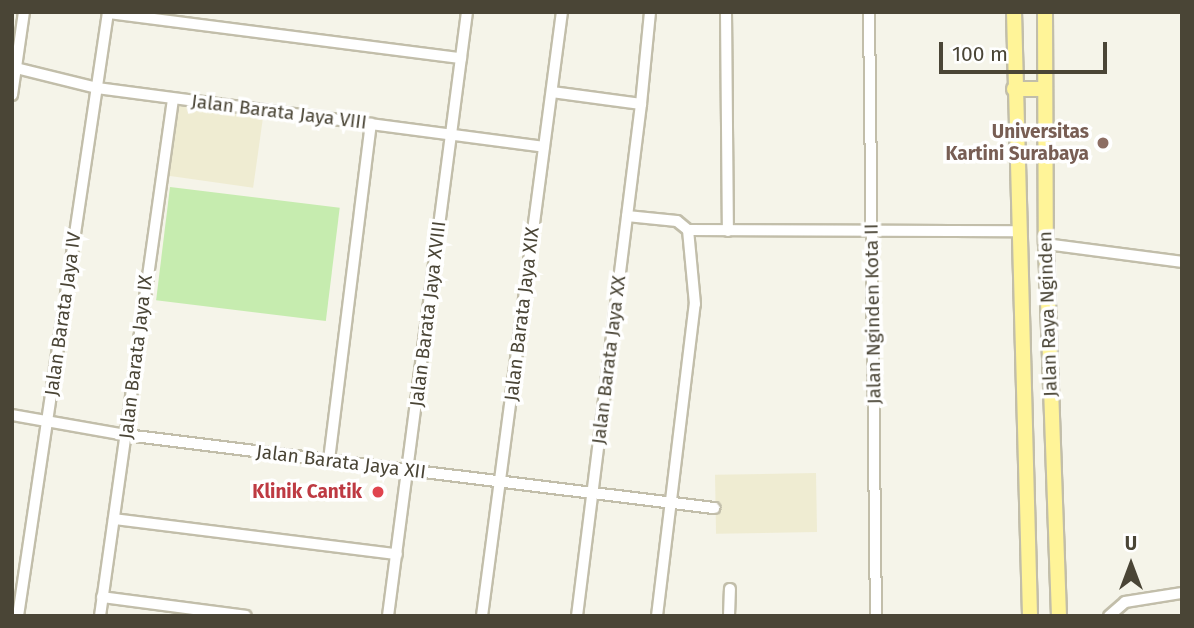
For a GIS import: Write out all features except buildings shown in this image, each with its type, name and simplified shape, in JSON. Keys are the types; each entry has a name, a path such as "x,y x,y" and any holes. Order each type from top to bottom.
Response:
{"main road":[{"name":"Jalan Raya Nginden","path":"1014,12 1030,616"},
{"name":"Jalan Raya Nginden","path":"1045,12 1046,244 1054,538 1059,616"},
{"path":"1014,89 1044,89"},
{"path":"1028,539 1054,538"}],"street":[{"path":"12,95 24,12"},
{"name":"Jalan Barata Jaya XVIII","path":"388,616 467,12"},
{"name":"Jalan Barata Jaya XIX","path":"482,616 562,12"},
{"name":"Jalan Barata Jaya XX","path":"577,616 641,104 650,12"},
{"path":"726,12 728,231"},
{"name":"Jalan Nginden Kota II","path":"869,12 876,616"},
{"path":"108,13 461,58"},
{"name":"Jalan Barata Jaya IV","path":"18,616 108,13"},
{"name":"Jalan Barata Jaya VIII","path":"16,68 97,88 544,147"},
{"path":"552,92 641,104"},
{"name":"Jalan Barata Jaya IX","path":"100,616 173,99"},
{"path":"329,460 371,124"},
{"path":"627,216 677,221 688,230 873,228 1018,231"},
{"path":"657,616 695,304 688,230"},
{"path":"1046,244 1182,262"},
{"name":"Jalan Barata Jaya XII","path":"12,415 126,435 713,508"},
{"path":"114,519 397,554"},
{"path":"729,616 730,589"},
{"path":"1109,616 1125,602 1182,593"},
{"path":"102,597 246,616"}],"shaded area":[{"path":"175,104 263,116 253,188 165,175"},
{"path":"816,473 817,532 716,534 715,475"}],"green space":[{"path":"170,187 340,208 326,321 156,300"}],"place":[{"name":"Universitas Kartini Surabaya","path":"1103,143"},
{"name":"Klinik Cantik","path":"378,492"}]}
